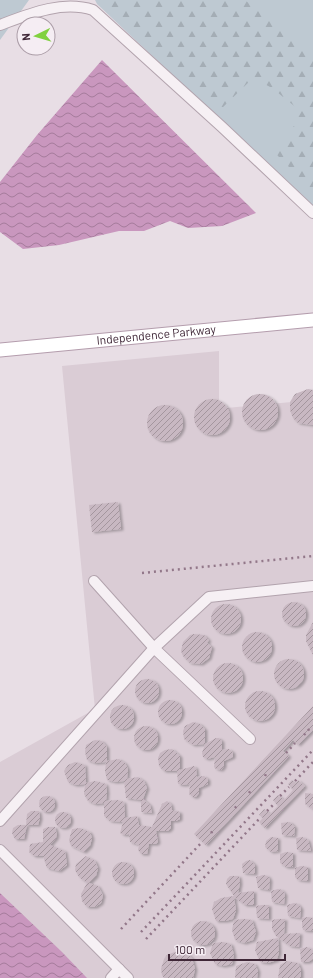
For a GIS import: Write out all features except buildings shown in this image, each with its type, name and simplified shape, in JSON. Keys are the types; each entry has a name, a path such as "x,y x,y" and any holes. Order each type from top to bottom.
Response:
{"main road":[{"name":"Independence Parkway","path":"0,350 313,320"}],"street":[{"path":"0,25 45,7 56,5 75,4 93,10 222,127 313,213"},
{"path":"94,581 154,648 250,739"},
{"path":"0,821 154,648 212,596 313,586"},
{"path":"0,850 128,978"},
{"path":"111,978 119,969"}],"shaded area":[{"path":"219,351 219,400 226,408 313,400 313,978 0,978 0,762 95,709 62,366"}],"green space":[{"path":"0,0 29,0 16,16 0,40"},
{"path":"95,0 313,0 313,207 97,4"},
{"path":"102,0 245,0 299,44 313,59 313,191 272,150 294,126 298,109 272,88 253,78 220,110"}],"water":[{"path":"102,60 256,213 222,226 188,228 170,221 144,231 119,231 59,245 23,249 0,232 0,182 37,135"},
{"path":"0,893 62,952 87,978 0,978"}],"railway":[{"path":"142,573 313,556"},
{"path":"304,735 311,727"},
{"path":"286,753 295,743"},
{"path":"141,932 313,750"},
{"path":"295,781 313,762"},
{"path":"280,796 289,787"},
{"path":"267,811 275,803"},
{"path":"235,808 238,804"},
{"path":"146,939 261,817"},
{"path":"211,833 214,829"},
{"path":"121,929 202,842"}]}
